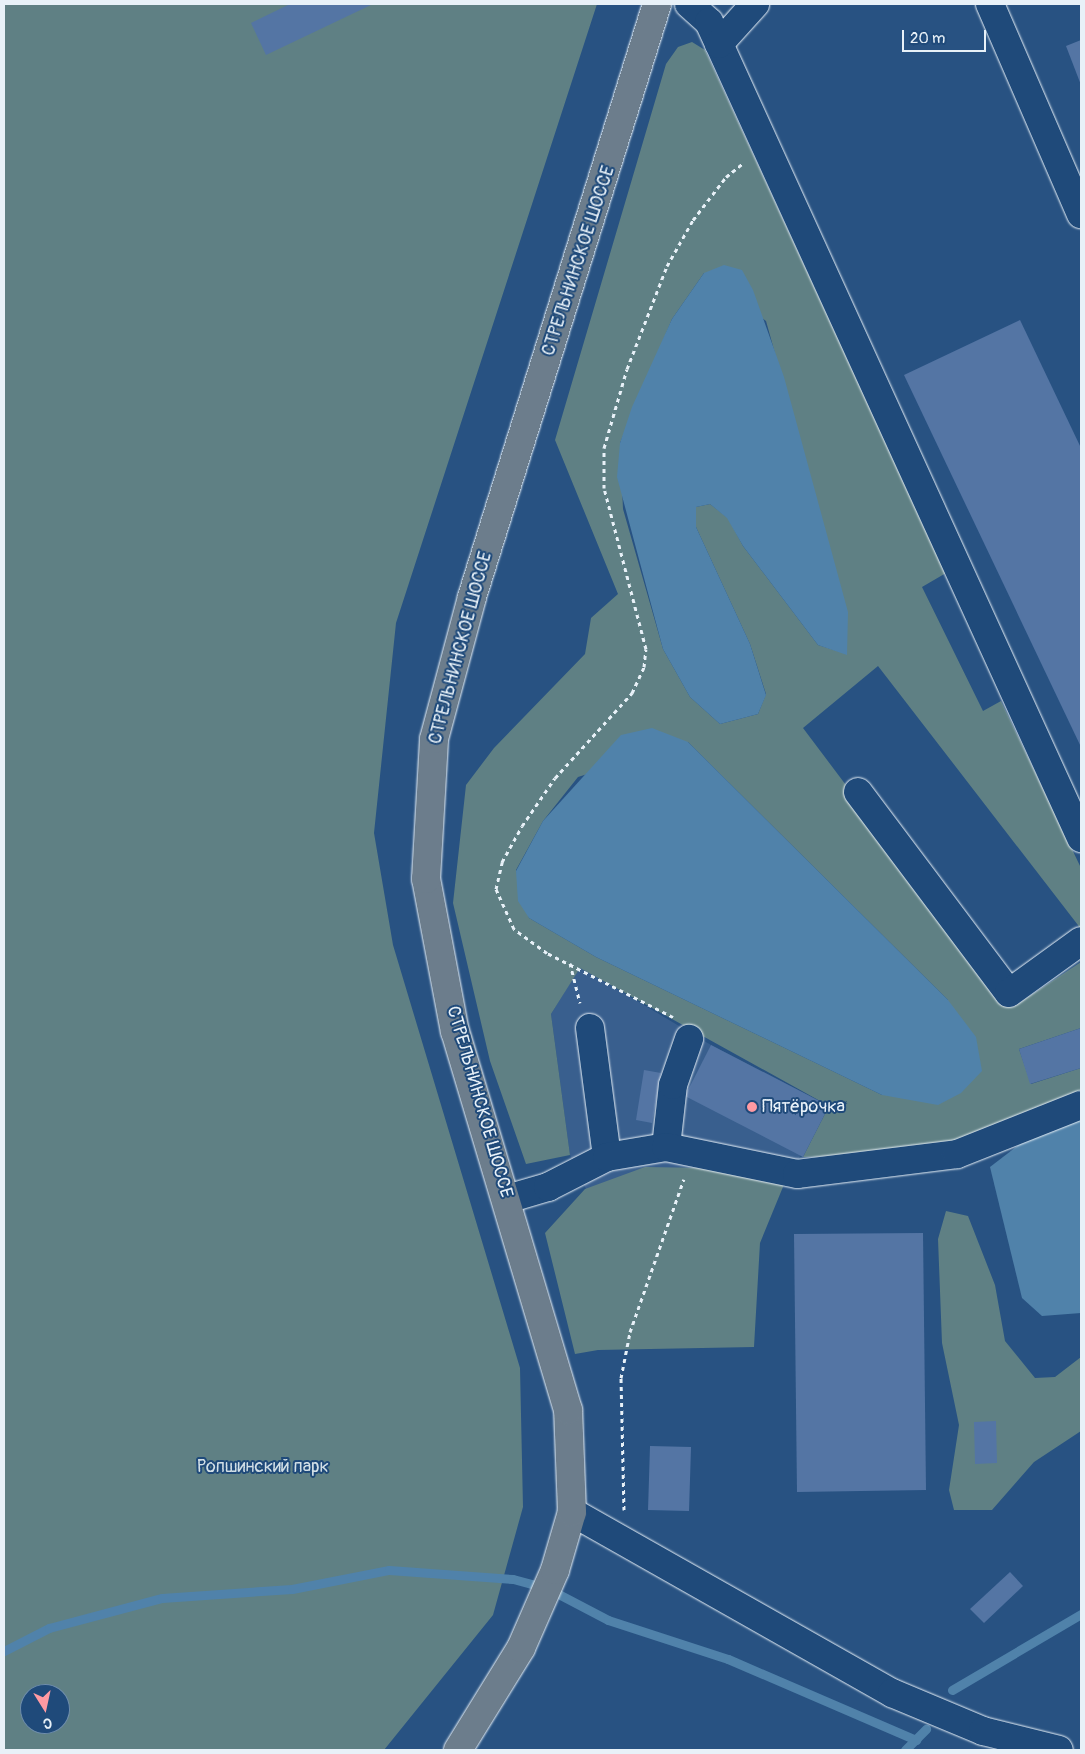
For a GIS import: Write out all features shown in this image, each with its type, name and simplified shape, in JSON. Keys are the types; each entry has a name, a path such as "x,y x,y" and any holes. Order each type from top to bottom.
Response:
{"main road":[{"name":"СТРЕЛЬНИНСКОЕ ШОССЕ","path":"458,1750 521,1648 555,1570 572,1512 568,1410 507,1199 455,1032 426,879 434,739 472,597 657,4"}],"street":[{"path":"689,4 709,22 1081,838"},
{"path":"718,44 755,4"},
{"path":"990,4 1081,214"},
{"path":"858,792 1009,993 1081,941"},
{"path":"590,1028 607,1157"},
{"path":"666,1147 672,1085 689,1039"},
{"path":"507,1199 548,1187 607,1157 666,1147 797,1174 957,1154 1081,1105"},
{"path":"572,1512 624,1539 892,1693 983,1732 1059,1750"}],"path":[{"path":"689,1039 680,1021 570,963 547,953 514,929 496,889 502,862 555,778 632,693 644,667 646,648 604,488 604,448 627,369 667,266 726,176 764,146"},
{"path":"570,963 580,1013 590,1028"},
{"path":"624,1539 621,1378 630,1332 686,1174 666,1147"}],"shaded area":[{"path":"724,265 742,270 753,290 784,377 848,612 847,655 818,645 743,546 727,518 710,504 696,507 696,527 750,644 766,695 758,714 720,724 690,697 663,649 617,477 620,443 632,407 672,319 704,273"},
{"path":"652,728 688,742 948,1000 976,1037 982,1071 961,1093 938,1105 882,1095 596,957 529,918 518,901 516,871 543,821 621,735"},
{"path":"580,967 711,1045 829,1106 785,1182 587,1191 570,1155 551,1014"},
{"path":"1081,1116 1081,1313 1042,1316 1022,1298 990,1167 1025,1140"}],"green space":[{"name":"Ропшинский парк","path":"4,4 597,4 396,623 374,833 393,945 520,1368 523,1507 493,1615 384,1750 4,1750"},
{"path":"692,42 705,50 946,573 922,587 983,711 1001,701 1081,868 1081,929 878,666 803,728 1013,1007 1081,962 1081,1028 1019,1049 1031,1084 1081,1068 1081,1096 963,1140 865,1156 803,1157 829,1106 580,968 551,1014 570,1155 526,1164 490,1061 453,903 466,785 494,748 585,654 591,618 618,594 555,440 666,64 678,47","holes":["704,273 766,321 847,612 847,654 818,645 743,546 728,518 710,504 696,507 696,527 750,644 766,694 758,714 720,724 690,697 663,649 623,509 620,443 672,319","688,742 948,1000 882,1095 596,957 529,918 516,870 543,821 578,777"]},
{"path":"645,1167 707,1168 785,1182 760,1243 754,1347 598,1350 575,1354 545,1233 585,1189"},
{"path":"946,1211 968,1216 995,1285 1005,1341 1035,1378 1055,1377 1081,1357 1081,1431 1034,1462 992,1510 954,1510 949,1490 959,1425 942,1343 938,1239"}],"building":[{"path":"290,4 373,4 266,55 251,23"},
{"path":"1081,40 1081,85 1066,46"},
{"path":"1020,320 1081,448 1081,747 904,375"},
{"path":"1081,1028 1081,1068 1030,1084 1019,1049"},
{"path":"711,1045 829,1106 803,1157 685,1096"},
{"path":"644,1070 661,1073 652,1123 636,1120"},
{"path":"923,1233 926,1490 797,1492 794,1234"},
{"path":"996,1421 997,1463 975,1464 974,1422"},
{"path":"650,1446 691,1447 689,1511 648,1510"},
{"path":"1010,1572 1023,1586 984,1623 970,1609"}],"waterway":[{"path":"4,1651 49,1628 162,1598 292,1589 389,1570 513,1579 547,1588 608,1620 728,1659 916,1740"},
{"path":"952,1690 1081,1614"},
{"path":"905,1750 926,1729"}],"place":[{"name":"Пятёрочка","path":"752,1107"}]}
